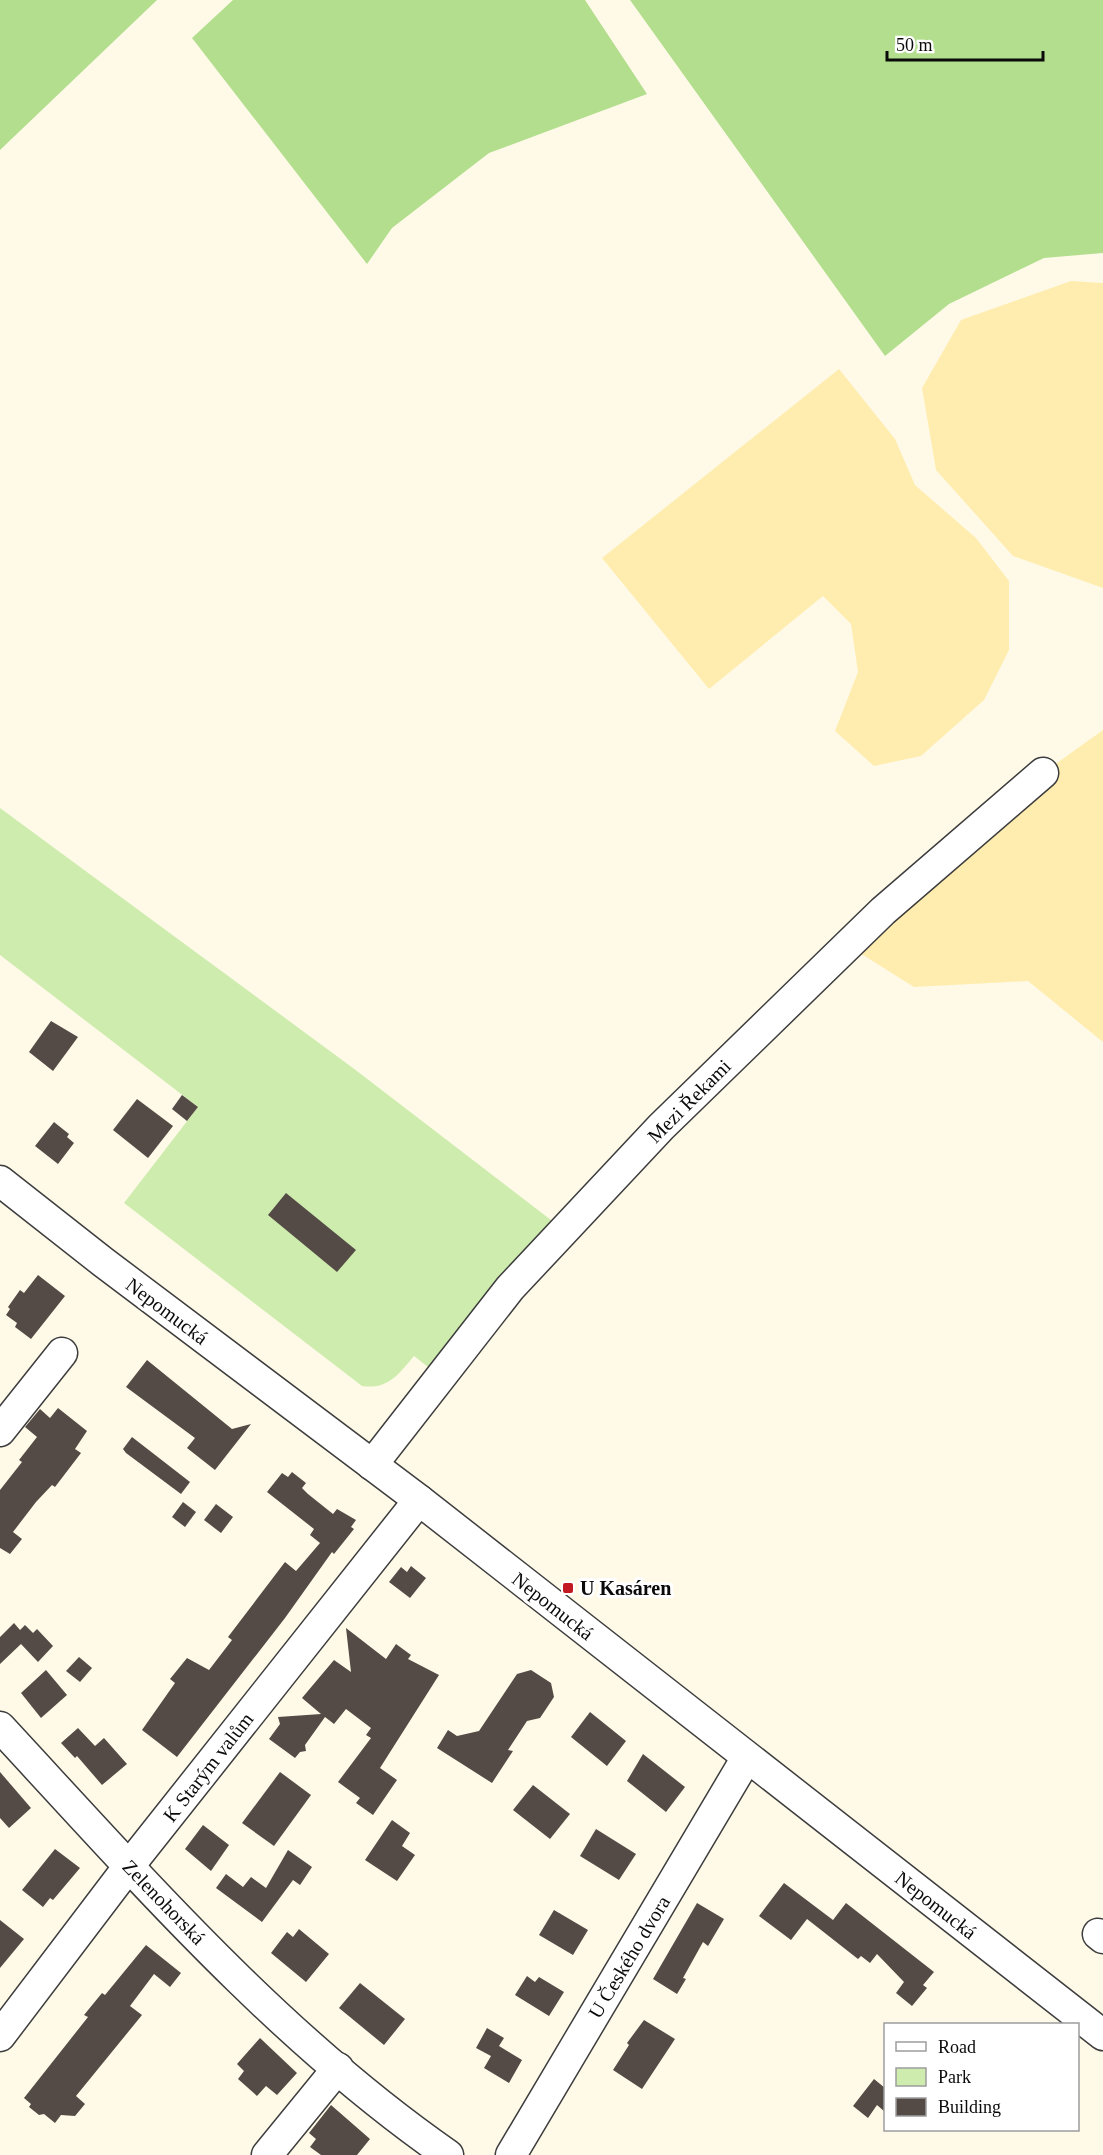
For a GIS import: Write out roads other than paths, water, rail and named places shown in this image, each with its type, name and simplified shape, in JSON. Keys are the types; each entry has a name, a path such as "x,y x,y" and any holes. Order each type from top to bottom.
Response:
{"street":[{"name":"Mezi Řekami","path":"372,1465 510,1287 661,1127 883,911 1043,773"},
{"name":"Nepomucká","path":"0,1180 103,1262 419,1500 747,1759 1103,2035"},
{"path":"0,1431 62,1353"},
{"name":"K Starým valům","path":"0,2036 129,1866 419,1500"},
{"name":"Zelenohorská","path":"0,1727 129,1866 277,2017 411,2129 448,2155"},
{"name":"U Českého dvora","path":"511,2155 747,1759"},
{"path":"267,2155 339,2068"}],"place":[{"name":"U Kasáren","path":"568,1588"}]}
